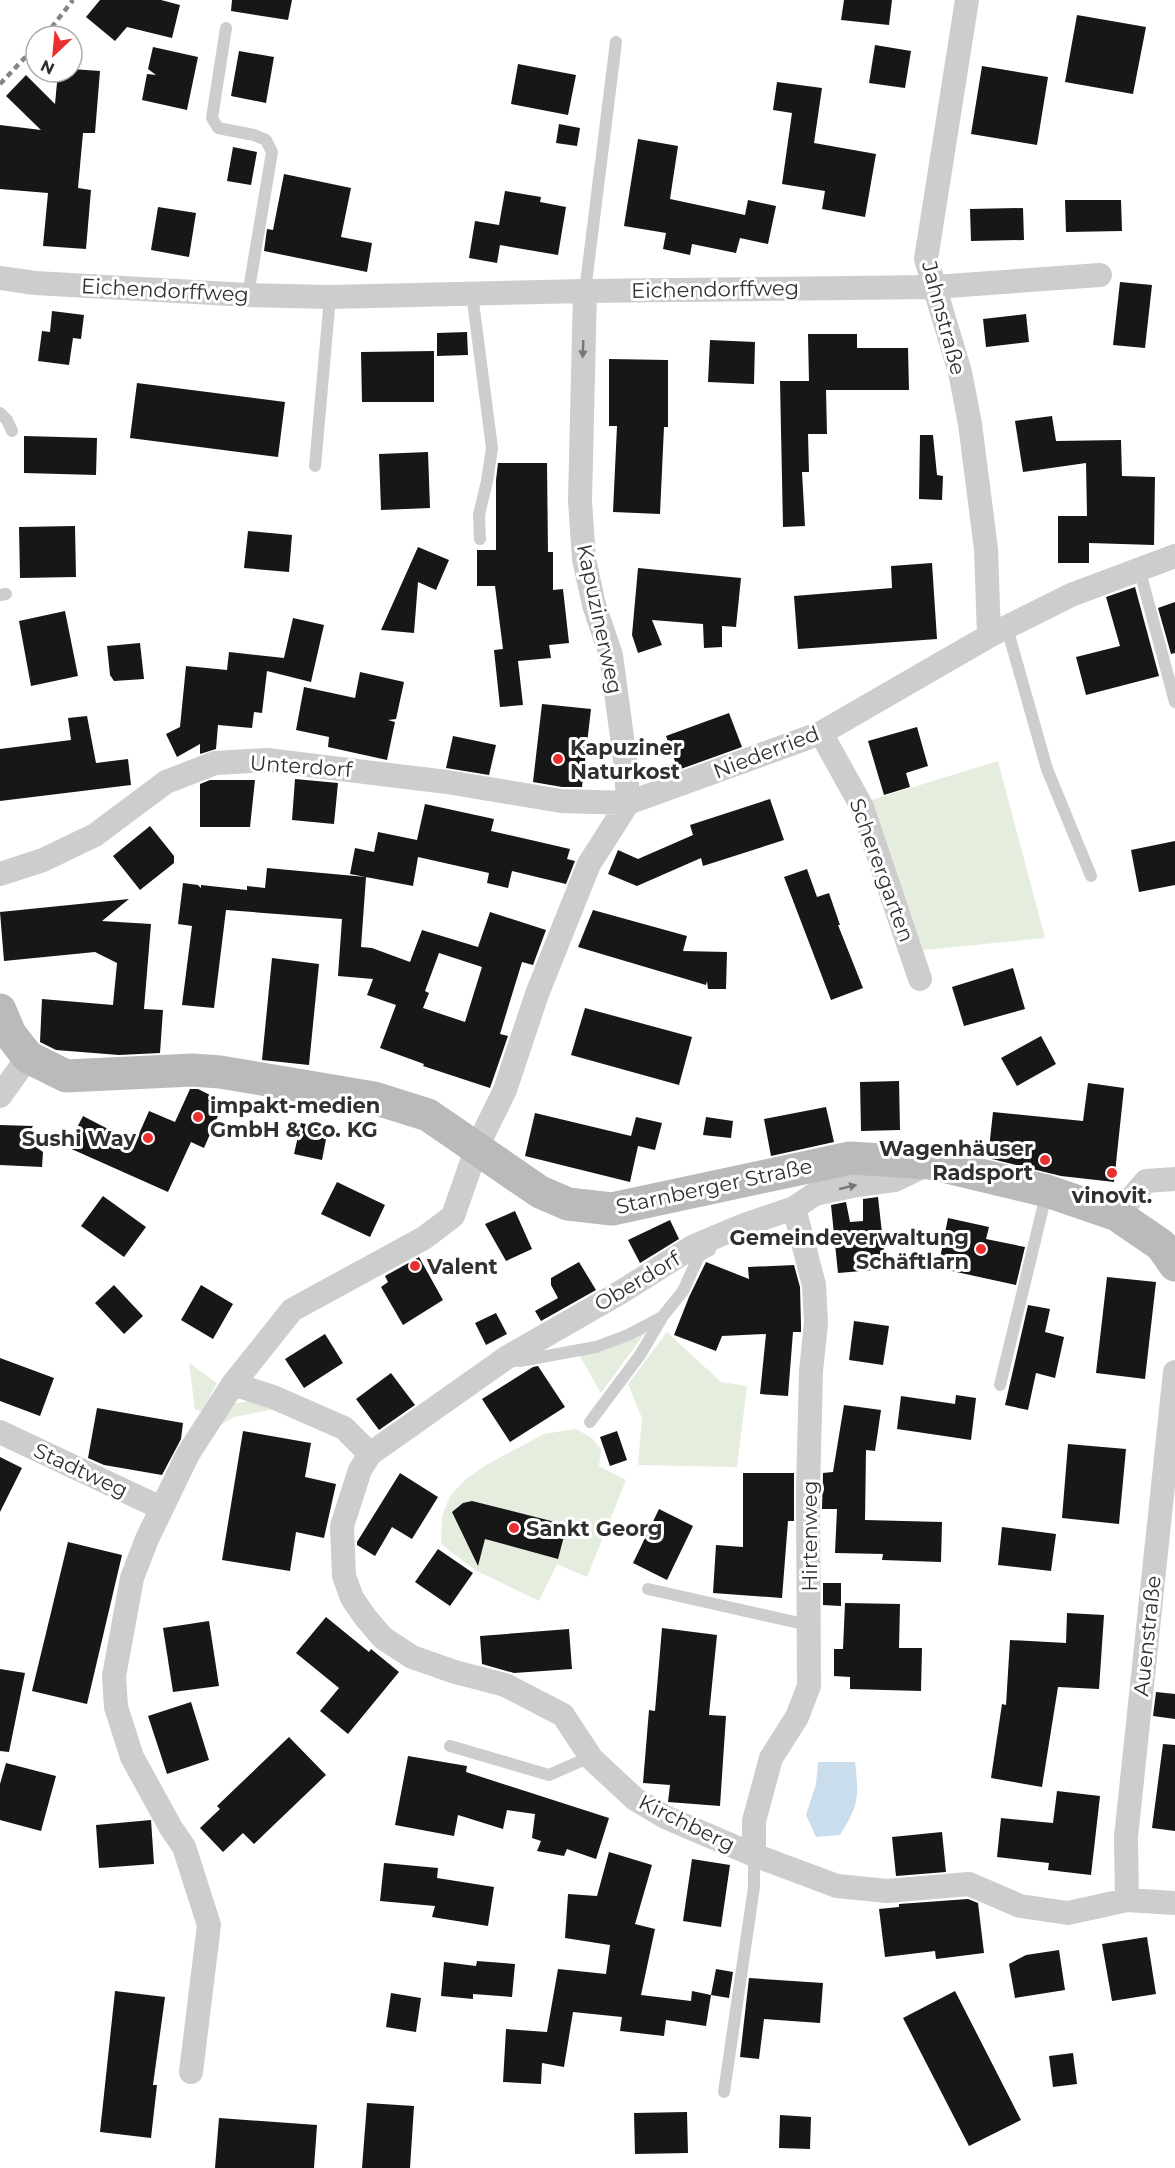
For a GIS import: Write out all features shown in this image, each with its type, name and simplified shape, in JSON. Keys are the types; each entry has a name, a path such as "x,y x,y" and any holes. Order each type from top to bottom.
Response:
{"main road":[{"name":"Starnberger Straße","path":"0,1010 10,1034 28,1057 66,1076 220,1072 374,1098 428,1114 540,1192 568,1204 612,1209 850,1158 930,1163 1047,1191 1117,1215 1161,1245 1175,1265"}],"street":[{"name":"Jahnstraße","path":"967,0 926,259 960,372 970,424 998,632"},
{"name":"Eichendorffweg","path":"0,278 35,283 248,295 330,297 934,287 1100,275"},
{"name":"Kapuzinerweg","path":"585,291 580,489 584,559 594,605 611,655 626,767 628,803"},
{"name":"Niederried","path":"628,803 821,733 998,632 1071,595 1175,556"},
{"name":"Scherergarten","path":"821,733 862,807 920,979"},
{"name":"Unterdorf","path":"0,874 43,860 95,835 166,782 215,763 267,760 447,782 561,801 628,803"},
{"path":"191,2072 209,1925 184,1847 132,1757 116,1707 114,1676 132,1578 161,1508 188,1454 233,1384 292,1310 424,1238 453,1216 477,1147 505,1090 537,994 589,864 628,803"},
{"path":"0,1096 28,1057"},
{"name":"Oberdorf","path":"369,1454 506,1358 621,1292 694,1246 744,1225 794,1208 815,1194 895,1179 930,1163"},
{"path":"1117,1215 1146,1181 1175,1179"},
{"name":"Hirtenweg","path":"754,1855 754,1821 771,1758 797,1717 809,1686 808,1490 811,1371 816,1323 814,1285 794,1208"},
{"name":"Auenstraße","path":"1127,1900 1126,1837 1175,1372"},
{"path":"233,1384 273,1397 344,1428 369,1454"},
{"name":"Stadtweg","path":"0,1432 161,1508"},
{"name":"Kirchberg","path":"369,1454 360,1470 342,1526 344,1576 352,1598 365,1617 383,1638 412,1657 455,1672 505,1685 563,1714 590,1756 635,1799 666,1817 754,1855 837,1886 886,1891 969,1884 1020,1905 1068,1913 1127,1900 1175,1903"}],"lane":[{"path":"226,28 212,118 218,128 254,135 266,140 272,152 248,295"},
{"path":"585,291 616,42"},
{"path":"472,294 492,448 479,515 480,539"},
{"path":"315,466 330,297"},
{"path":"0,413 7,420 12,431"},
{"path":"1139,568 1175,702"},
{"path":"998,632 1047,769 1091,876"},
{"path":"1000,1385 1047,1191"},
{"path":"591,1422 640,1355 663,1316 683,1291 699,1256 732,1240 744,1225"},
{"path":"506,1358 520,1361 596,1347 628,1335 663,1316"},
{"path":"648,1589 808,1624"},
{"path":"450,1746 549,1775 590,1756"},
{"path":"724,2092 754,1887 754,1855"}],"green space":[{"path":"998,761 1045,938 923,950 865,802"},
{"path":"647,1330 601,1393 579,1355 594,1354"},
{"path":"667,1332 721,1382 747,1386 737,1467 638,1465 642,1418 628,1384"},
{"path":"189,1363 217,1383 202,1411 195,1410"},
{"path":"253,1400 280,1408 234,1417 212,1430 232,1404"},
{"path":"576,1429 592,1438 601,1449 599,1466 626,1480 587,1577 557,1564 539,1601 475,1570 441,1544 442,1516 450,1496 466,1479 486,1465 544,1434"}],"water":[{"path":"818,1762 855,1762 856,1800 851,1816 840,1835 816,1837 806,1815 816,1784"}],"building":[{"path":"100,0 161,0 180,5 172,38 127,27 115,41 86,17"},
{"path":"232,0 292,0 288,20 231,11"},
{"path":"844,0 892,0 889,25 841,20"},
{"path":"1077,15 1146,27 1133,94 1065,82"},
{"path":"875,45 911,51 905,88 869,83"},
{"path":"153,47 198,57 187,110 142,100 147,74 156,75 148,69"},
{"path":"239,51 274,57 266,103 231,96"},
{"path":"518,64 576,75 568,115 511,104"},
{"path":"982,66 1048,77 1037,145 971,134"},
{"path":"84,70 100,71 95,133 83,133 78,188 91,190 86,249 43,246 48,193 0,189 0,125 41,130 6,96 24,77 24,84 35,84 55,104 57,84 84,84"},
{"path":"777,82 822,88 814,143 876,154 865,217 822,209 825,191 782,184 792,113 773,110"},
{"path":"559,124 580,128 577,146 556,143"},
{"path":"638,139 678,146 670,199 745,215 748,200 776,206 768,244 740,238 736,253 692,244 690,255 663,249 666,233 624,226"},
{"path":"233,147 257,152 251,185 227,181"},
{"path":"284,174 351,188 341,237 372,243 367,272 264,251 267,229 273,230"},
{"path":"505,191 541,197 540,202 566,207 558,255 500,245 497,263 469,258 475,221 499,225"},
{"path":"1065,200 1121,200 1122,231 1066,232"},
{"path":"158,207 196,213 189,257 151,250"},
{"path":"1023,208 1024,240 971,241 970,209"},
{"path":"1120,282 1152,285 1145,348 1113,345"},
{"path":"52,311 84,315 81,339 73,338 69,365 38,361 42,331 50,332"},
{"path":"1026,314 1029,342 986,347 983,319"},
{"path":"467,332 468,355 437,356 437,333"},
{"path":"808,334 857,334 857,348 908,348 909,390 826,390 827,434 808,434 809,472 802,472 805,526 783,527 780,381 809,381"},
{"path":"710,340 755,342 754,384 708,382"},
{"path":"434,351 434,402 362,402 361,352"},
{"path":"609,359 668,360 668,427 664,427 660,514 613,512 617,426 609,426"},
{"path":"137,383 285,402 278,457 130,438"},
{"path":"1052,416 1056,441 1121,440 1122,476 1155,477 1154,545 1089,543 1089,563 1058,563 1058,516 1087,516 1086,463 1023,472 1015,421"},
{"path":"920,435 933,435 937,475 943,476 942,500 919,499"},
{"path":"24,436 97,438 96,475 24,473"},
{"path":"428,452 430,508 381,510 379,454"},
{"path":"498,463 547,463 548,552 553,552 553,590 563,589 569,643 549,645 551,658 518,661 523,705 500,707 494,650 503,649 495,586 477,586 477,550 496,550"},
{"path":"75,526 76,577 20,578 19,527"},
{"path":"248,531 292,535 289,572 244,568"},
{"path":"418,547 449,560 436,590 418,582 414,633 381,630"},
{"path":"932,563 937,639 798,649 794,596 892,588 891,566"},
{"path":"638,568 741,578 736,627 722,626 722,647 704,648 703,624 652,620 662,645 638,653 632,635"},
{"path":"1135,587 1159,676 1086,695 1076,657 1120,646 1106,597"},
{"path":"1175,602 1175,653 1171,654 1158,608"},
{"path":"65,611 78,676 31,686 19,621"},
{"path":"293,618 324,625 311,682 267,671 262,713 254,712 252,728 218,725 216,749 200,754 200,744 177,757 166,734 180,727 186,666 227,670 229,652 284,658"},
{"path":"140,643 144,679 114,681 110,675 107,646"},
{"path":"360,672 404,682 396,719 388,720 395,722 387,760 328,747 329,737 296,730 304,687 355,698"},
{"path":"542,704 591,709 582,787 562,787 533,782"},
{"path":"729,713 742,747 678,770 666,736"},
{"path":"87,716 96,763 128,759 131,785 0,801 0,749 71,740 68,718"},
{"path":"917,727 928,766 906,773 910,787 884,795 868,741"},
{"path":"453,736 496,745 489,775 446,768"},
{"path":"295,779 338,783 334,824 292,820"},
{"path":"210,780 255,780 250,827 200,827 200,784"},
{"path":"770,799 784,840 703,866 701,858 637,886 608,874 618,850 638,859 693,835 690,825"},
{"path":"425,804 494,819 491,831 570,849 567,859 575,861 566,884 512,871 508,888 487,883 489,873 418,857 413,886 350,874 355,848 374,852 378,832 417,840"},
{"path":"150,826 174,856 174,863 140,890 113,856"},
{"path":"1175,841 1175,885 1139,892 1131,850"},
{"path":"267,868 366,877 361,947 372,948 410,962 422,930 478,947 490,912 546,930 533,965 522,962 500,1034 508,1036 490,1088 423,1066 424,1064 380,1048 396,1005 367,995 373,979 338,976 342,919 226,910 214,1008 182,1005 192,926 178,924 183,883 198,885 201,888 201,885 247,890 247,886 265,888","holes":["439,953 482,967 465,1022 423,1008 429,993 425,991"]},
{"path":"807,869 817,897 829,893 840,925 838,925 863,988 831,1000 784,877"},
{"path":"129,899 102,921 151,924 144,1009 163,1010 160,1053 119,1055 56,1050 40,1042 42,999 113,1005 117,963 95,952 4,961 0,912"},
{"path":"593,910 687,936 683,951 727,952 726,989 708,989 707,981 706,985 578,947"},
{"path":"272,958 319,964 309,1065 262,1060"},
{"path":"1013,968 1025,1009 964,1026 952,987"},
{"path":"585,1008 692,1037 679,1085 571,1055"},
{"path":"1041,1036 1056,1064 1017,1086 1001,1058"},
{"path":"899,1081 900,1130 861,1131 860,1082"},
{"path":"1088,1083 1124,1088 1114,1182 1061,1176 988,1158 993,1112 1083,1121"},
{"path":"190,1089 198,1089 224,1102 204,1148 191,1142 168,1192 67,1147 83,1116 135,1143 149,1111 175,1122"},
{"path":"826,1107 834,1142 771,1156 764,1119"},
{"path":"535,1113 631,1136 636,1117 662,1123 655,1150 638,1146 630,1182 525,1156"},
{"path":"706,1117 733,1121 731,1138 703,1135"},
{"path":"301,1123 328,1129 322,1160 294,1154"},
{"path":"0,1125 33,1126 25,1139 43,1152 42,1167 0,1165"},
{"path":"337,1182 385,1205 370,1237 321,1214"},
{"path":"103,1196 146,1227 124,1257 81,1226"},
{"path":"878,1197 886,1269 838,1273 831,1205 846,1202 850,1222 863,1221 863,1199"},
{"path":"515,1211 532,1249 506,1261 485,1224"},
{"path":"948,1218 989,1227 986,1239 1025,1247 1016,1285 938,1268"},
{"path":"670,1220 679,1239 640,1263 628,1240"},
{"path":"419,1257 443,1300 403,1325 381,1287 388,1282 385,1276"},
{"path":"579,1262 596,1290 541,1321 535,1311 558,1298 551,1285 551,1278"},
{"path":"706,1262 749,1279 748,1267 794,1265 800,1287 801,1332 793,1332 788,1396 760,1394 766,1334 722,1336 716,1351 674,1335"},
{"path":"1107,1277 1156,1282 1145,1379 1096,1373"},
{"path":"114,1285 143,1316 124,1334 95,1303"},
{"path":"201,1285 233,1304 213,1339 181,1320"},
{"path":"1028,1305 1050,1309 1045,1332 1064,1337 1055,1378 1036,1373 1028,1410 1005,1405"},
{"path":"496,1313 507,1334 486,1345 475,1323"},
{"path":"854,1321 889,1326 883,1365 849,1360"},
{"path":"325,1334 343,1363 304,1388 285,1359"},
{"path":"0,1358 54,1378 40,1416 0,1401"},
{"path":"538,1366 565,1407 510,1442 482,1399"},
{"path":"391,1373 415,1405 379,1430 356,1399"},
{"path":"956,1395 976,1398 971,1440 897,1429 901,1396 955,1404"},
{"path":"844,1405 881,1410 875,1451 866,1450 865,1520 942,1522 941,1562 882,1560 883,1554 835,1553 837,1509 822,1509 823,1473 833,1472"},
{"path":"97,1408 183,1423 181,1439 162,1475 104,1465 88,1458"},
{"path":"243,1431 311,1443 305,1477 336,1484 324,1538 296,1532 290,1571 222,1560"},
{"path":"617,1431 627,1460 610,1466 600,1437"},
{"path":"1068,1444 1126,1449 1119,1524 1062,1518"},
{"path":"0,1457 22,1468 0,1512"},
{"path":"400,1473 438,1497 412,1539 392,1527 375,1556 357,1545 357,1542"},
{"path":"743,1473 794,1473 794,1521 788,1521 782,1598 713,1593 716,1545 743,1547"},
{"name":"Sankt Georg","path":"472,1501 567,1525 558,1559 485,1539 478,1566 452,1512 463,1503"},
{"path":"659,1509 693,1526 667,1580 633,1563"},
{"path":"1002,1527 1056,1534 1051,1571 998,1565"},
{"path":"68,1542 122,1555 87,1704 32,1691"},
{"path":"438,1549 473,1573 450,1606 415,1582"},
{"path":"823,1583 841,1583 841,1606 823,1605"},
{"path":"845,1603 900,1604 899,1648 922,1648 921,1691 850,1689 850,1677 834,1676 834,1649 843,1649"},
{"path":"1067,1613 1104,1615 1099,1689 1058,1687 1042,1787 991,1778 1002,1704 1006,1705 1010,1640 1066,1643"},
{"path":"326,1617 369,1652 371,1649 399,1672 348,1734 320,1711 339,1688 296,1653"},
{"path":"209,1621 219,1686 173,1692 163,1628"},
{"path":"662,1628 717,1635 709,1715 726,1716 720,1806 668,1802 670,1785 643,1783 649,1710 655,1711"},
{"path":"569,1629 572,1669 514,1673 482,1664 480,1636"},
{"path":"0,1669 25,1673 9,1752 0,1751"},
{"path":"1156,1692 1175,1694 1175,1719 1153,1716"},
{"path":"191,1702 209,1760 167,1774 148,1716"},
{"path":"289,1737 326,1775 254,1844 243,1833 223,1852 200,1828 220,1809 217,1806"},
{"path":"1163,1744 1175,1745 1175,1831 1152,1828"},
{"path":"408,1756 467,1766 466,1772 609,1818 596,1859 567,1849 564,1856 537,1851 541,1841 532,1838 535,1814 507,1810 503,1829 458,1815 454,1836 395,1825"},
{"path":"6,1763 56,1776 41,1831 0,1820 0,1784"},
{"path":"1057,1791 1100,1796 1091,1875 1048,1870 1049,1863 997,1857 1001,1818 1053,1823"},
{"path":"151,1820 154,1864 99,1868 96,1825"},
{"path":"942,1832 946,1872 896,1876 892,1837"},
{"path":"609,1852 652,1865 635,1924 655,1929 641,1995 691,2001 692,1991 711,1995 706,2026 666,2020 664,2036 620,2031 622,2017 573,2012 564,2067 542,2063 541,2084 503,2082 506,2029 547,2032 558,1969 606,1974 610,1945 565,1938 568,1894 597,1896"},
{"path":"692,1859 730,1865 721,1927 683,1921"},
{"path":"384,1863 438,1868 437,1878 494,1887 488,1926 432,1917 435,1906 380,1901"},
{"path":"968,1899 978,1903 984,1953 936,1959 935,1951 885,1957 879,1909 899,1907 899,1904"},
{"path":"1147,1937 1156,1994 1112,2001 1102,1944"},
{"path":"1059,1950 1065,1990 1015,1998 1009,1964 1026,1955"},
{"path":"477,1961 515,1964 512,1997 473,1994 473,1999 441,1996 444,1962 476,1966"},
{"path":"716,1969 733,1972 729,1998 711,1995"},
{"path":"749,1978 823,1983 820,2023 764,2019 759,2059 740,2057"},
{"path":"115,1991 165,1997 153,2085 157,2085 151,2138 100,2132"},
{"path":"955,1991 1021,2120 969,2146 903,2018"},
{"path":"391,1993 421,1998 416,2032 386,2027"},
{"path":"1073,2053 1077,2084 1053,2087 1049,2056"},
{"path":"367,2103 414,2106 410,2168 362,2168"},
{"path":"687,2112 688,2153 635,2154 634,2113"},
{"path":"780,2115 811,2117 810,2149 779,2148"},
{"path":"219,2118 317,2125 314,2168 215,2168"}],"railway":[{"path":"54,24 73,0"},
{"path":"0,84 24,59"}],"place":[{"name":"Kapuziner Naturkost","path":"558,759"},
{"name":"impakt-medien GmbH & Co. KG","path":"198,1117"},
{"name":"Sushi Way","path":"148,1138"},
{"name":"Wagenhäuser Radsport","path":"1045,1160"},
{"name":"vinovit.","path":"1112,1173"},
{"name":"Gemeindeverwaltung Schäftlarn","path":"981,1249"},
{"name":"Valent","path":"415,1266"},
{"name":"Sankt Georg","path":"514,1528"}]}
